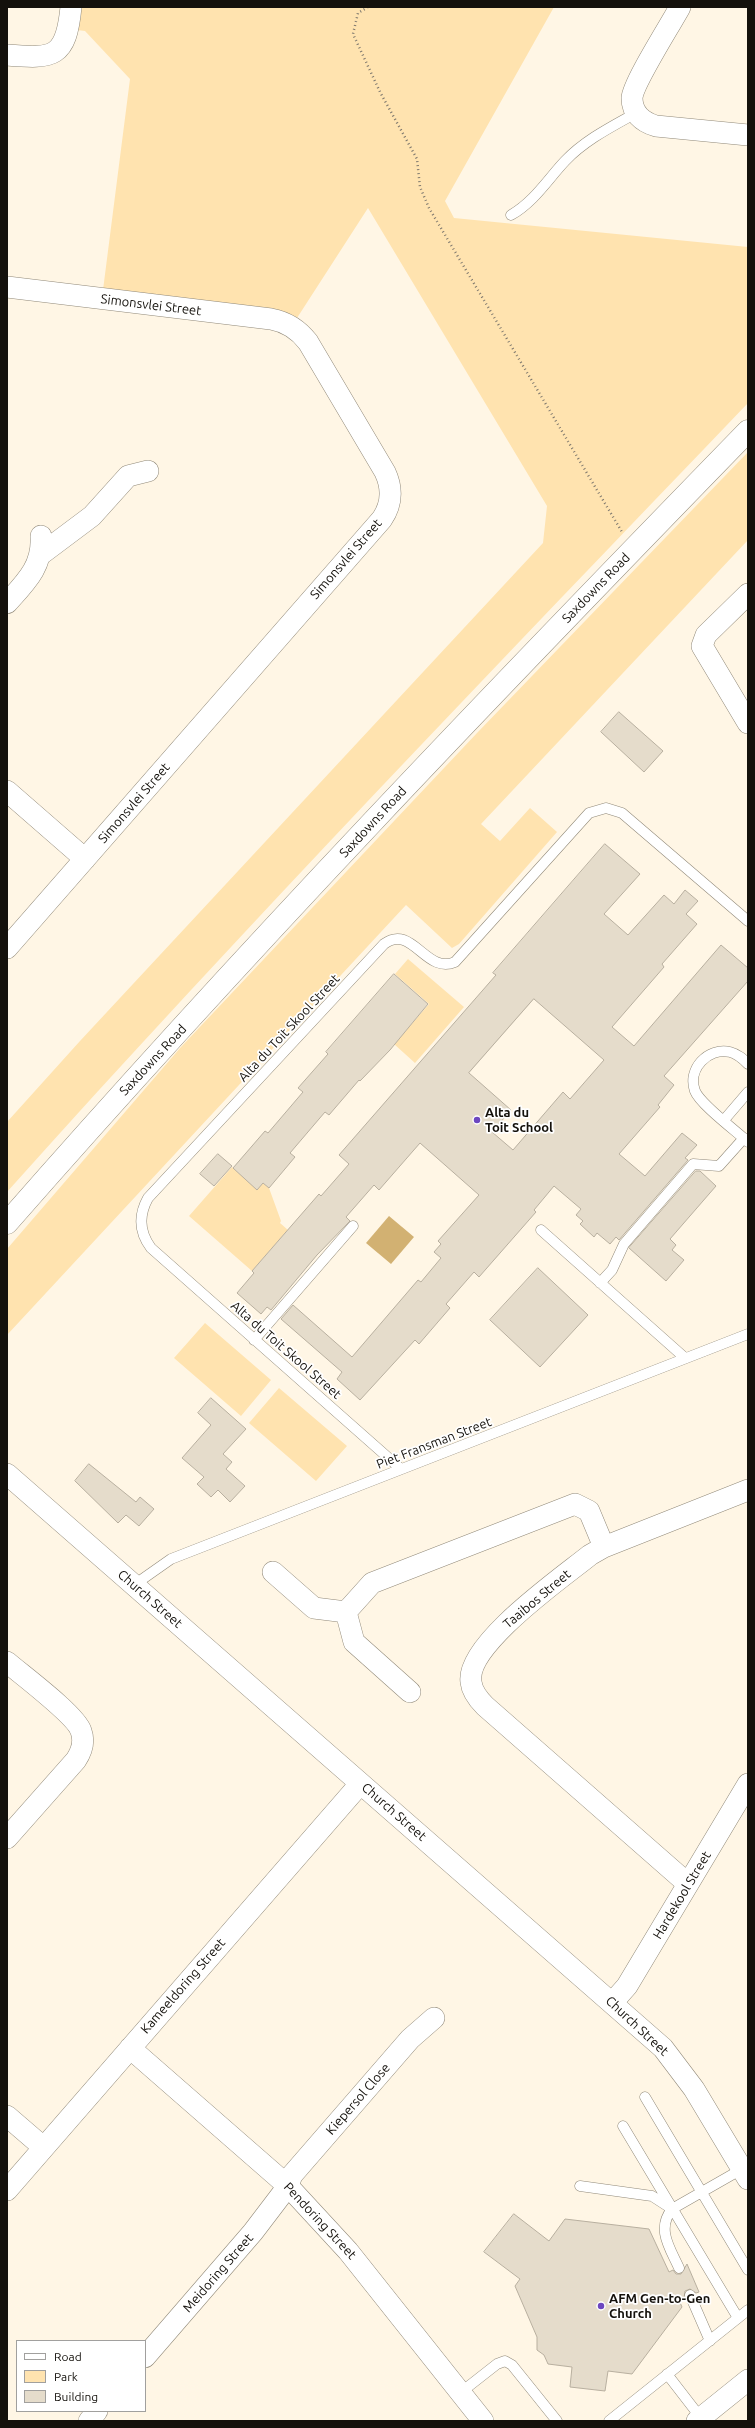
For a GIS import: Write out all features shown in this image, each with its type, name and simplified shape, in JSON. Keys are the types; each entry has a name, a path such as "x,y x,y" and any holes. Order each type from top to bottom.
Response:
{"street":[{"path":"7,56 44,57 58,48 67,35 71,7"},
{"path":"680,7 634,89 633,105 636,113 644,121 656,126 748,135"},
{"name":"Simonsvlei Street","path":"7,287 271,319 286,324 302,334 308,342 385,472 391,488 389,505 382,519 7,948"},
{"name":"Saxdowns Road","path":"7,1223 80,1139 405,787 748,431"},
{"path":"7,603 33,574 41,545 92,516 128,476 148,471"},
{"path":"748,594 706,635 702,646 748,722"},
{"path":"7,791 85,859"},
{"name":"Church Street","path":"7,1474 612,2003 675,2062 694,2089 745,2174"},
{"name":"Taaibos Street","path":"688,1884 485,1706 477,1697 471,1682 477,1659 485,1646 517,1614 604,1547 748,1490"},
{"path":"346,1612 372,1583 569,1505 581,1505 589,1511 604,1547"},
{"path":"273,1572 314,1608 346,1612"},
{"path":"346,1612 354,1642 410,1692"},
{"path":"7,1662 75,1721 81,1731 83,1739 80,1754 76,1760 7,1838"},
{"name":"Kameeldoring Street","path":"7,2190 360,1784"},
{"name":"Hardekool Street","path":"612,2003 627,1986 748,1784"},
{"name":"Kiepersol Close","path":"288,2186 292,2175 297,2169 410,2039 434,2018"},
{"name":"Pendoring Street","path":"130,2048 288,2186 348,2251 482,2421"},
{"path":"7,2116 43,2148"},
{"name":"Meidoring Street","path":"146,2355 253,2232 288,2186"},
{"path":"699,2419 748,2380"},
{"path":"89,2421 96,2412"}],"lane":[{"path":"511,214 519,210 543,187 566,160 597,134 636,113"},
{"name":"Alta du Toit Skool Street","path":"401,1469 151,1248 143,1235 141,1227 143,1207 148,1198 384,944 393,939 402,939 411,943 435,963 445,965 455,962 581,818 589,813 606,808 618,811 629,817 748,921"},
{"path":"600,1283 612,1270 624,1244 693,1164 719,1166 746,1140 699,1098 695,1091 694,1076 696,1068 707,1056 722,1051 738,1055 748,1064"},
{"path":"724,1120 748,1092"},
{"path":"254,1340 353,1226"},
{"path":"541,1230 685,1358"},
{"name":"Piet Fransman Street","path":"134,1585 171,1559 748,1334"},
{"path":"644,2098 748,2270"},
{"path":"623,2126 738,2318"},
{"path":"678,2268 664,2230 668,2215 672,2209 702,2192 745,2174"},
{"path":"580,2186 652,2196 672,2209"},
{"path":"690,2295 710,2340"},
{"path":"609,2421 748,2310"},
{"path":"460,2392 497,2364 505,2361 512,2365 557,2421"},
{"path":"667,2374 699,2419"}],"path":[{"path":"368,7 358,13 353,34 380,92 417,159 420,187 429,208 633,550"}],"green space":[{"path":"80,7 554,7 445,201 454,218 748,247 748,403 467,696 281,893 7,1192 7,1122 80,1041 543,543 547,506 368,208 297,318 103,290 130,79 85,31 77,30"},
{"path":"748,452 748,540 481,824 500,841 530,808 557,832 459,944 452,948 406,905 7,1335 7,1249 181,1047 477,733"},
{"path":"408,959 464,1007 415,1063 394,1044 429,1004 395,974"},
{"path":"232,1167 257,1189 263,1183 269,1188 281,1221 280,1223 288,1230 252,1271 189,1216"},
{"path":"205,1323 271,1380 241,1416 174,1358"},
{"path":"279,1388 347,1446 316,1481 249,1423"}],"shaded area":[{"path":"389,1216 414,1237 391,1264 366,1243"}],"building":[{"path":"619,712 663,751 644,772 601,732"},
{"path":"605,844 640,874 604,914 628,935 664,895 674,904 685,890 698,901 686,914 697,924 662,964 664,967 612,1027 634,1046 721,945 748,968 748,981 664,1076 674,1085 658,1105 660,1107 619,1154 645,1176 682,1133 697,1145 685,1158 688,1160 619,1240 616,1237 610,1244 597,1233 594,1237 580,1224 583,1221 576,1215 581,1209 554,1186 534,1210 536,1212 479,1277 474,1272 446,1304 450,1308 419,1344 415,1340 360,1400 337,1379 342,1372 281,1319 293,1305 352,1357 418,1280 421,1282 441,1258 434,1252 441,1244 438,1241 479,1195 420,1143 379,1190 374,1185 346,1217 350,1221 317,1255 271,1310 267,1307 261,1314 237,1293 254,1273 252,1271 319,1194 321,1196 349,1164 339,1155 496,975 493,973","holes":["534,999 604,1060 570,1099 563,1092 513,1150 492,1132 511,1110 469,1073"]},
{"path":"394,974 428,1004 390,1050 360,1081 359,1080 329,1115 325,1112 290,1153 295,1157 269,1188 263,1183 257,1190 233,1168 265,1131 268,1133 303,1092 298,1088 328,1054 326,1052"},
{"path":"218,1154 232,1166 214,1186 200,1174"},
{"path":"696,1171 700,1171 716,1186 670,1239 676,1245 672,1250 684,1260 666,1281 629,1248"},
{"path":"538,1268 588,1315 540,1367 490,1320"},
{"path":"211,1398 246,1429 223,1454 232,1462 226,1469 245,1486 230,1502 218,1490 211,1497 197,1484 204,1477 182,1458 211,1425 198,1413"},
{"path":"89,1464 136,1502 140,1497 154,1509 139,1526 126,1515 118,1523 75,1481"},
{"name":"AFM Gen-to-Gen Church","path":"514,2214 549,2241 565,2219 649,2229 669,2272 673,2270 676,2274 681,2274 687,2264 699,2292 696,2293 690,2289 685,2291 684,2298 679,2300 682,2307 632,2374 608,2371 605,2391 570,2387 572,2367 548,2364 544,2355 537,2350 537,2337 515,2286 520,2279 484,2252"}],"place":[{"name":"Alta du Toit School","path":"477,1120"},
{"name":"AFM Gen-to-Gen Church","path":"601,2306"}]}
